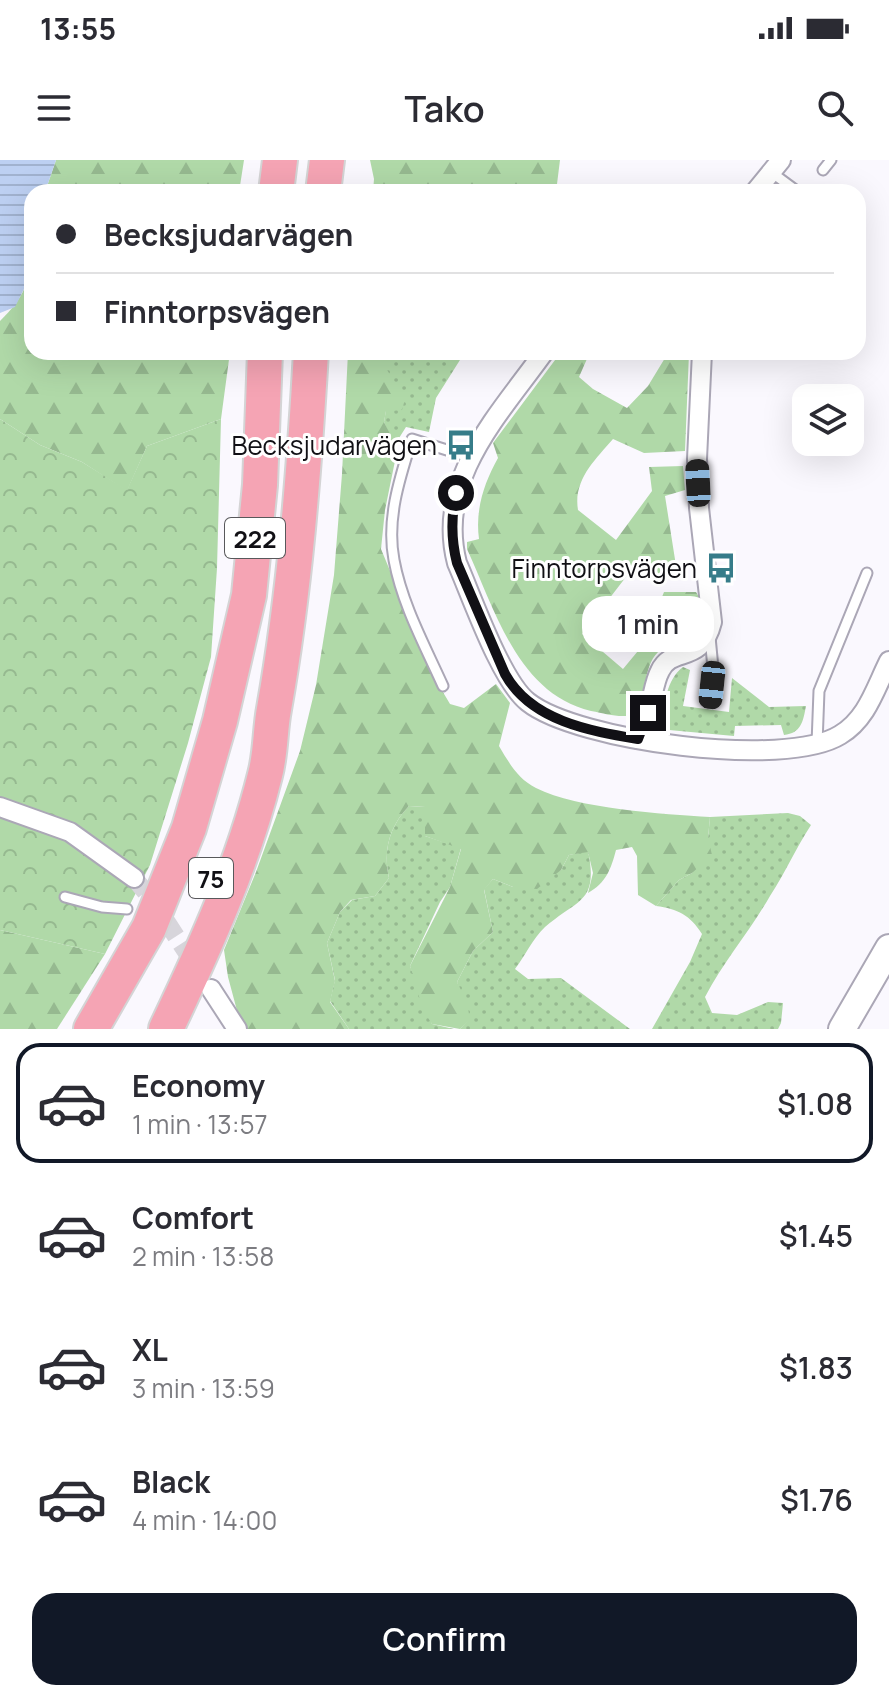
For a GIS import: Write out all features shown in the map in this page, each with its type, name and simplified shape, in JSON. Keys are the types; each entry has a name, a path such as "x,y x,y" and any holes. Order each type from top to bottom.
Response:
{"highway":[{"path":"277,184 280,160"},
{"path":"324,184 327,160"},
{"name":"222","path":"91,1029 149,928 189,828 220,721 249,595 260,485 265,360"},
{"name":"222","path":"166,1029 214,928 247,837 266,772 294,574 310,360"},
{"name":"75","path":"140,1029 171,970 214,872 272,721"}],"main road":[{"path":"842,1029 889,948"}],"street":[{"path":"761,184 776,166"},
{"path":"538,360 469,457 453,510 452,546 457,563 509,680 526,701 554,717 638,739 732,750 792,748 817,744 841,735 858,721 870,704 889,661"},
{"path":"638,739 660,671 667,661 691,654 709,633 712,622 699,508 697,459 702,360"},
{"path":"0,807 70,832 134,878"},
{"path":"211,989 237,1029"}],"lane":[{"path":"823,170 831,160"},
{"path":"776,166 791,184"},
{"path":"443,686 414,622 393,559 396,489 412,439 469,457"},
{"path":"817,744 819,691 867,573"},
{"path":"709,633 713,668 710,701"},
{"path":"65,897 102,907 127,909"}],"green space":[{"path":"56,160 244,160 240,184 48,184"},
{"path":"370,160 560,160 557,184 374,184"},
{"path":"24,290 24,360 229,360 221,419 147,446 127,491 82,462 40,445 0,419 0,321"},
{"path":"348,360 381,360 405,399 402,410 386,411 384,422 396,456 381,549 434,677 450,704 464,708 496,684 510,703 499,746 519,775 536,788 597,806 710,817 708,838 712,855 679,880 656,906 638,895 637,856 632,847 616,850 607,875 588,893 593,873 588,852 569,855 561,870 537,889 513,887 493,879 484,890 493,932 473,951 457,982 467,1002 470,1020 460,1029 432,1024 423,1010 410,966 450,887 461,849 425,836 425,807 409,806 402,814 387,848 389,878 375,896 351,900 340,912 327,943 335,981 330,1002 349,1029 246,1029 239,1018 228,977 224,950 300,751 316,685 334,575"},
{"path":"377,360 460,360 436,398 429,432 406,427 394,446 384,422 386,410"},
{"path":"555,360 586,360 579,377 593,389 627,408 648,386 664,360 689,360 685,451 644,453 613,439 587,471 577,499 578,510 616,540 652,491 649,467 683,466 685,490 665,496 677,572 662,580 629,573 582,634 623,669 667,616 660,602 664,592 696,592 703,613 698,635 655,655 634,715 618,716 591,711 566,702 545,687 527,668 499,623 467,549 467,542 479,539 478,518 482,497 498,458 493,443"},
{"path":"0,419 40,445 82,462 127,490 147,446 221,419 211,657 150,865 105,954 0,930"},
{"path":"683,667 690,670 683,706 729,712 732,678 769,707 806,706 802,722 794,732 784,735 781,725 735,726 734,736 669,730 661,723 665,700 673,678"},
{"path":"409,806 425,807 425,836 461,848 450,887 410,966 432,1024 454,1029 349,1029 330,1001 335,980 327,943 340,912 352,900 375,896 389,878 389,839"},
{"path":"788,813 800,816 811,825 705,997 712,1013 737,1015 768,1002 783,1003 778,1029 652,1029 690,962 702,934 683,914 656,906 679,880 692,873 708,838 710,817"},
{"path":"588,851 591,868 588,891 541,931 515,969 528,979 561,978 630,1029 460,1029 469,1020 457,982 473,951 493,932 484,889 493,879 513,887 561,870 569,855"},
{"path":"0,930 105,954 57,1029 0,1029"}],"water":[{"path":"0,160 56,160 48,184 24,184 24,289 15,307 0,313"}],"tunnel":[{"path":"134,878 153,901 198,970"}],"place":[{"name":"Becksjudarvägen","path":"461,445"},
{"name":"Finntorpsvägen","path":"721,568"}],"route":[{"path":"456,493 452,546 457,563 505,674 515,690 526,701 554,717 638,739 648,713"}]}
